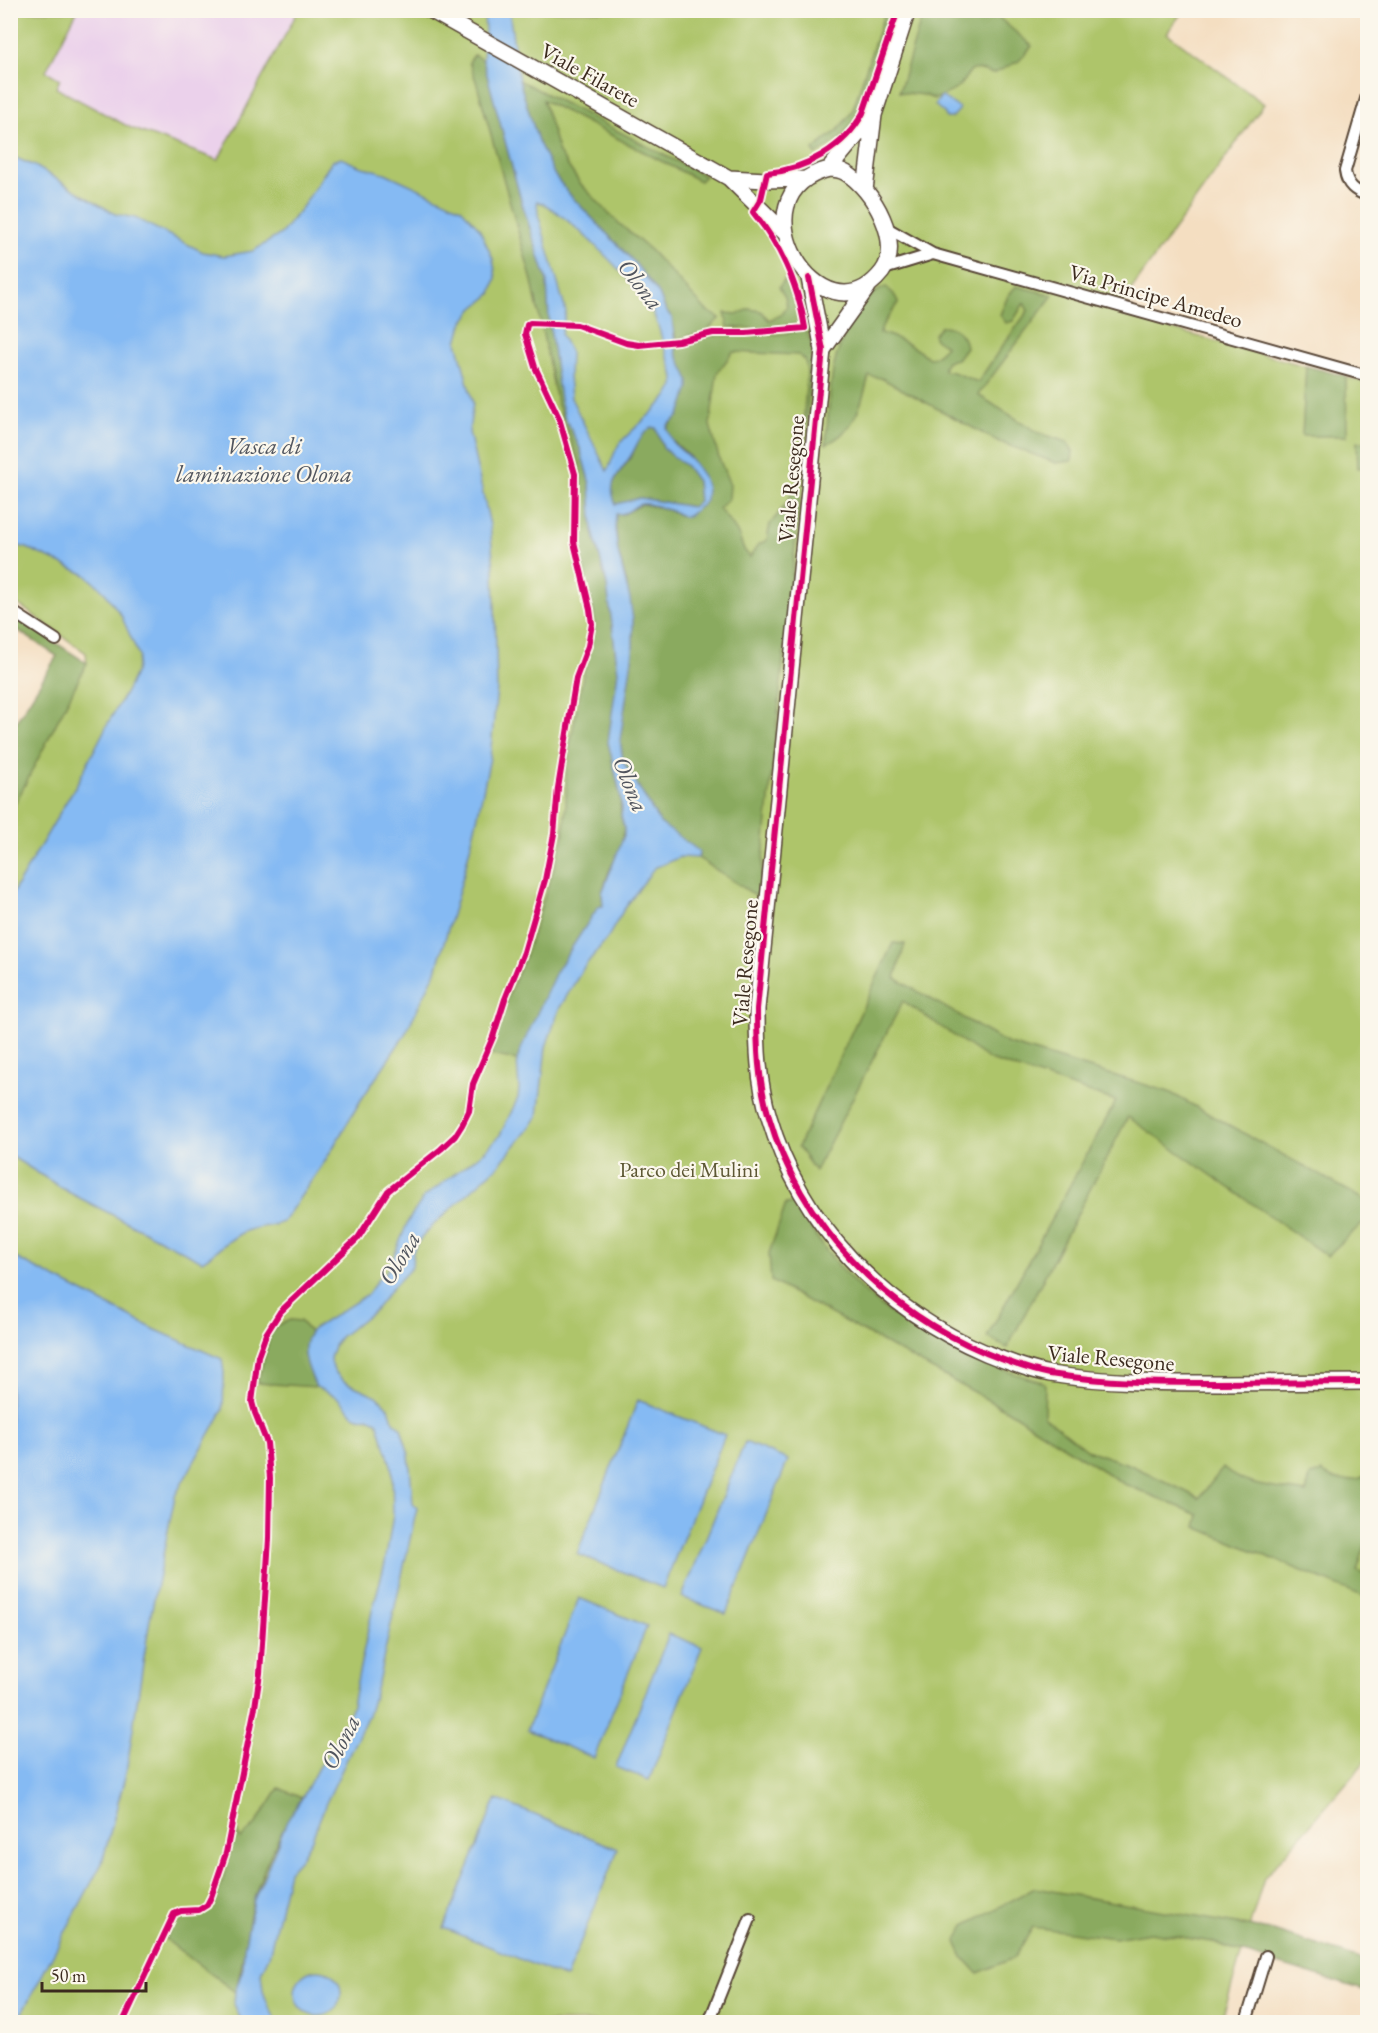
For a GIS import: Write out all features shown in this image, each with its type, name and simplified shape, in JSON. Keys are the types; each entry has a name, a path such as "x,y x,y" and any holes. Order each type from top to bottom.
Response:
{"street":[{"name":"Viale Filarete","path":"430,10 729,178 785,233"},
{"path":"865,190 874,115 908,10"},
{"path":"1368,92 1345,171 1346,179 1352,188 1368,196"},
{"path":"828,169 874,115"},
{"path":"823,350 884,269 888,255 887,228 865,190 847,173 828,169 804,179 792,192 784,216 785,233 797,260 809,278 820,286 842,293 860,290 870,285"},
{"name":"Viale Filarete","path":"729,178 804,179"},
{"name":"Via Principe Amedeo","path":"887,228 933,254 1368,376"},
{"path":"884,269 933,254"},
{"name":"Viale Resegone","path":"809,278 823,350 757,1009 758,1053 768,1116 796,1185 838,1246 897,1301 967,1345 1006,1361 1048,1373 1133,1383 1368,1382"},
{"path":"10,610 56,640"},
{"path":"709,2022 750,1919"},
{"path":"1246,2022 1266,1956"}],"shaded area":[{"path":"77,11 298,11 219,160 131,128 55,88 46,72"}],"green space":[{"path":"924,10 991,11 1032,46 1019,61 993,74 978,70 970,71 957,88 934,99 924,95 899,92"},
{"name":"Parco dei Mulini","path":"11,11 77,11 46,71 60,79 56,88 131,128 218,160 298,11 1183,11 1167,33 1264,104 1126,297 1121,315 1367,383 1368,1758 1264,1878 1221,2022 11,2022 11,798 87,663 86,653 11,599"},
{"path":"885,11 896,11 859,115 841,138 816,155 813,150 838,130 852,112"},
{"path":"474,55 483,60 521,200 547,281 549,319 564,415 580,448 590,484 593,531 607,585 618,672 608,742 620,794 624,827 622,843 602,893 603,906 598,907 556,972 517,1060 490,1055 507,998 524,959 563,839 566,765 594,630 594,614 579,541 578,525 583,501 579,463 557,403 532,281 469,62"},
{"path":"519,80 705,176 700,181 543,100 559,153 579,182 613,218 651,251 707,311 720,318 705,332 676,339 672,318 665,309 659,294 635,263 555,176 538,141"},
{"path":"786,278 795,298 800,324 756,329 728,327 725,313 739,314 749,309 761,311 769,320 781,315 787,306 779,287"},
{"path":"1016,286 1053,295 978,395 1039,433 1067,442 1073,451 1072,461 1056,463 997,441 881,378 869,376 860,406 851,424 836,439 826,444 831,385 837,356 852,320 877,291 886,287 898,303 882,326 880,333 906,343 929,358 935,357 946,346 934,338 934,334 941,326 955,329 963,338 966,347 957,359 947,361 944,371 953,372 978,382 1028,311 1024,303 1013,321 1006,323 1000,315 1008,296"},
{"path":"806,330 812,350 805,449 759,898 698,858 699,855 660,823 623,761 620,740 633,651 633,621 626,580 618,552 615,519 616,514 624,514 642,504 663,508 684,517 706,500 691,459 668,435 668,429 678,417 676,343 718,335","holes":["733,352 798,355 805,360 807,372 799,477 787,503 770,524 767,540 758,545 750,557 738,534 719,509 729,498 730,485 719,458 710,425 717,373"]},
{"path":"1306,366 1346,376 1347,436 1302,436"},
{"path":"651,427 656,428 663,448 686,466 697,481 699,501 693,507 640,498 616,505 612,491 615,479 641,438"},
{"path":"1357,442 1367,442 1367,467 1358,468"},
{"path":"11,614 87,663 11,812 11,730 57,656 11,626"},
{"path":"893,943 905,944 895,978 1006,1043 1169,1092 1367,1201 1367,1219 1327,1256 1128,1117 1007,1348 987,1337 1116,1101 990,1060 903,1001 815,1171 798,1147"},
{"path":"794,1203 819,1241 841,1268 870,1297 892,1314 915,1330 965,1355 1045,1383 1044,1416 1087,1450 1131,1465 1199,1498 1223,1468 1251,1483 1306,1493 1310,1476 1322,1472 1344,1481 1367,1475 1367,1540 1357,1571 1367,1575 1367,1598 1196,1527 1199,1515 1124,1484 1008,1411 771,1281 769,1253 786,1204"},
{"path":"290,1320 300,1321 310,1332 304,1354 316,1387 257,1383 271,1332 275,1326"},
{"path":"279,1788 302,1798 286,1824 259,1882 235,1992 165,1939 180,1916 199,1914 210,1906 225,1872 235,1825 240,1839 255,1825"},
{"path":"1035,1888 1270,1930 1367,1961 1367,1991 1212,1942 1150,1932 1115,1938 1033,1927 1014,1958 978,1973 963,1957 956,1942 965,1925"}],"water":[{"name":"Olona","path":"484,11 509,11 519,80 538,141 555,176 635,263 659,294 665,309 672,318 676,353 689,380 689,388 682,409 667,429 674,444 691,459 703,476 707,489 706,500 684,517 654,505 638,505 626,512 616,514 615,528 633,621 633,651 620,740 623,761 660,823 699,851 698,858 680,857 654,868 623,911 608,937 584,967 559,1009 546,1047 538,1116 531,1126 498,1166 430,1228 417,1243 413,1252 412,1267 375,1310 340,1337 334,1346 330,1358 334,1371 345,1382 377,1396 389,1408 393,1420 401,1428 409,1455 413,1504 417,1508 369,1713 326,1803 312,1839 300,1859 289,1871 269,1956 261,1973 263,1991 270,2010 278,2022 242,2022 234,2004 235,1992 243,1968 244,1948 254,1900 287,1821 319,1766 343,1731 352,1705 385,1563 393,1515 392,1468 377,1421 368,1417 362,1419 354,1415 337,1397 316,1387 306,1358 308,1336 313,1329 368,1294 390,1266 408,1221 424,1197 485,1151 500,1135 518,1098 517,1060 523,1044 556,972 598,907 603,906 602,893 624,835 619,788 608,742 618,672 607,585 593,531 590,484 580,448 564,415 560,399 549,319 547,281 521,200 483,60","holes":["537,201 566,219 583,234 616,267 643,299 657,321 673,374 674,385 671,391 621,442 607,471 571,398 570,353 561,334 566,312 538,214","652,427 656,428 664,449 686,466 697,481 699,501 692,507 640,498 616,504 612,490 615,479 641,438"]},
{"path":"941,96 959,108 952,118 946,118 945,114 935,105"},
{"name":"Vasca di laminazione Olona","path":"11,156 35,166 115,214 135,218 203,252 224,256 253,251 281,234 303,206 332,161 341,158 385,173 461,208 479,228 493,259 496,278 491,294 473,309 462,324 457,342 473,403 469,432 490,525 494,569 497,688 490,758 478,815 436,971 404,1036 361,1100 325,1161 283,1222 241,1233 202,1261 68,1192 11,1156 11,896 79,780 126,692 136,671 139,656 121,615 103,590 86,575 27,548 11,544"},
{"path":"10,1255 156,1330 222,1359 224,1373 223,1410 175,1496 150,1619 126,1773 102,1863 17,2022 10,2022"},
{"path":"638,1400 725,1435 663,1588 577,1554"},
{"path":"745,1442 788,1460 726,1614 682,1597"},
{"path":"579,1598 647,1626 594,1758 527,1730"},
{"path":"669,1634 702,1647 649,1780 616,1767"},
{"path":"496,1799 618,1849 566,1978 444,1928"},
{"path":"318,1970 334,1977 341,1993 334,2009 318,2016 302,2009 295,1993 302,1977"}],"cycle path":[{"path":"123,2022 174,1914 181,1911 199,1910 207,1905 226,1853 260,1673 269,1539 270,1478 267,1443 252,1402 258,1356 266,1334 280,1312 358,1238 388,1191 441,1149 455,1136 462,1125 469,1111 473,1084 524,952 545,880 554,834 558,788 576,678 588,646 592,624 574,542 575,474 559,418 535,367 525,334 527,325 530,323 577,325 626,343 639,345 678,341 713,333 805,328 798,296 787,266 772,238 753,212 761,199 767,173 796,167 822,155 835,146 855,125 863,113 898,10"},
{"path":"809,278 823,350 757,1009 762,1090 783,1156 802,1193 824,1227 851,1259 881,1288 913,1313 949,1335 986,1353 1025,1368 1050,1374 1092,1379 1218,1383 1368,1382"}]}
